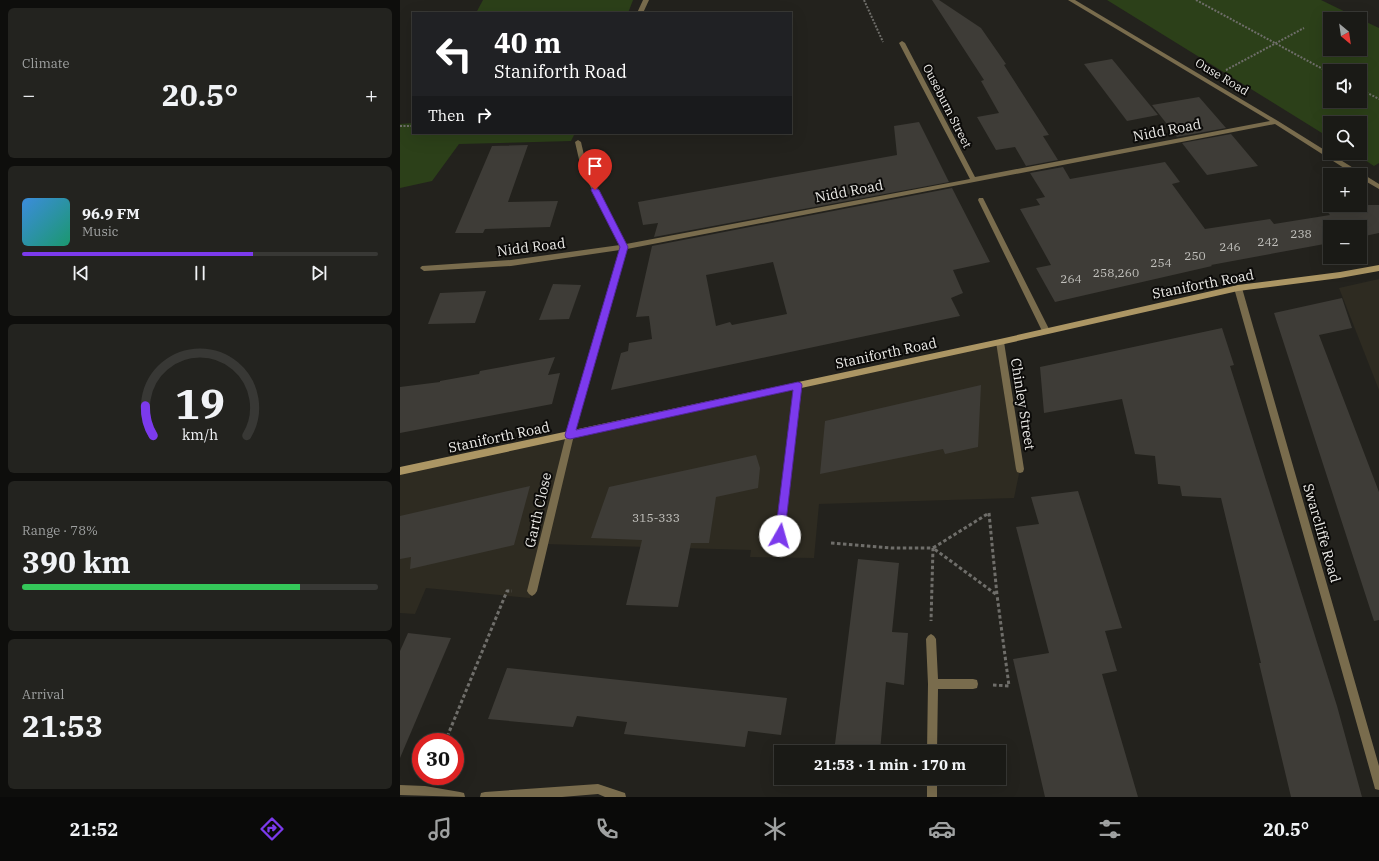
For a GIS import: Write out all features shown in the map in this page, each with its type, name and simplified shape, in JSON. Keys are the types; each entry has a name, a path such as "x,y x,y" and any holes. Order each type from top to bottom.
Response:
{"main road":[{"name":"Staniforth Road","path":"400,471 1000,342 1238,288 1340,275 1379,268"}],"street":[{"path":"640,12 646,0"},
{"name":"Ouse Road","path":"1071,0 1276,122 1349,168"},
{"name":"Ouseburn Street","path":"902,43 973,179"},
{"name":"Nidd Road","path":"424,268 511,263 624,247 1276,122"},
{"path":"578,142 584,168 624,247"},
{"name":"Ouse Road","path":"1367,179 1379,187"},
{"path":"981,200 1046,331"},
{"name":"Garth Close","path":"532,591 570,435 624,247"},
{"name":"Swarcliffe Road","path":"1238,288 1379,785"},
{"name":"Chinley Street","path":"1000,342 1020,469"},
{"path":"780,536 798,385"},
{"path":"931,639 933,684 932,745"},
{"path":"933,684 971,684"},
{"path":"932,785 932,797"},
{"path":"485,797 598,789 621,797"},
{"path":"400,790 460,797"}],"path":[{"path":"864,0 882,42 902,43"},
{"path":"1196,0 1323,69"},
{"path":"1206,80 1304,28"},
{"path":"1367,93 1379,99"},
{"path":"400,126 412,126"},
{"path":"831,543 892,548 933,548 989,513 997,595 1009,686 971,684"},
{"path":"933,548 997,595"},
{"path":"931,639 933,548"},
{"path":"449,733 507,591 532,591"}],"shaded area":[{"path":"1379,279 1379,390 1339,288"},
{"path":"1000,342 1020,469 1014,498 819,504 814,558 750,557 751,550 544,544 530,598 426,588 415,614 400,613 400,471"}],"green space":[{"path":"483,0 633,0 628,12 477,12"},
{"path":"1107,0 1321,0 1346,12 1323,12 1323,56 1367,56 1367,22 1379,28 1379,163 1374,166 1365,160 1367,160 1367,116 1323,116 1323,134"},
{"path":"412,123 412,134 574,134 571,141 459,144 432,181 400,188 400,124"}],"building":[{"path":"932,0 939,0 981,28 1006,64 1004,65 1049,135 1043,136 1058,160 1026,166 1015,147 996,150 977,117 999,113 981,81 984,80"},
{"path":"1112,59 1158,115 1127,121 1084,64"},
{"path":"1199,97 1226,128 1177,137 1152,105"},
{"path":"919,122 949,182 654,237 658,223 643,225 638,202 897,155 894,126"},
{"path":"1231,134 1258,166 1207,175 1182,143"},
{"path":"528,145 508,202 558,201 550,227 485,229 483,233 455,233 492,146"},
{"path":"1165,162 1180,182 1172,184 1205,229 1270,219 1274,224 1330,215 1328,212 1367,212 1367,205 1379,205 1379,233 1367,236 1367,220 1323,220 1323,244 1211,265 1212,266 1055,302 1036,268 1051,265 1020,209 1040,205 1036,199 1045,197 1030,173 1063,167 1070,179"},
{"path":"952,188 990,262 953,270 963,293 951,298 960,316 611,390 621,353 628,351 629,343 652,339 649,316 636,317 652,246","holes":["773,262 787,314 732,325 730,322 716,326 706,275"]},
{"path":"553,284 581,285 569,319 539,320"},
{"path":"486,291 475,323 428,324 440,293"},
{"path":"1342,298 1352,328 1319,335 1379,492 1379,620 1374,621 1274,313"},
{"path":"1222,328 1234,365 1230,366 1337,706 1362,797 1291,797 1259,663 1261,663 1221,498 1182,496 1180,486 1158,484 1155,456 1135,454 1122,399 1044,413 1040,367"},
{"path":"555,357 548,375 560,373 552,404 400,433 400,387 440,382 479,374 480,371"},
{"path":"981,385 978,447 945,454 943,449 820,474 825,421"},
{"path":"756,455 760,468 758,488 716,497 709,543 691,543 678,607 626,605 642,540 591,538 609,487"},
{"path":"530,486 514,545 410,569 411,557 400,559 400,516"},
{"path":"1078,491 1122,628 1105,631 1117,671 1102,674 1138,797 1045,797 1013,659 1049,653 1016,527 1039,524 1031,497"},
{"path":"858,559 899,563 892,632 908,633 904,685 886,682 881,745 835,745"},
{"path":"408,633 451,638 400,758 400,651"},
{"path":"507,668 787,698 781,735 748,731 745,747 624,734 627,722 577,716 573,727 488,719"}],"route":[{"path":"595,190 624,247 570,435 798,385 780,536"}]}
